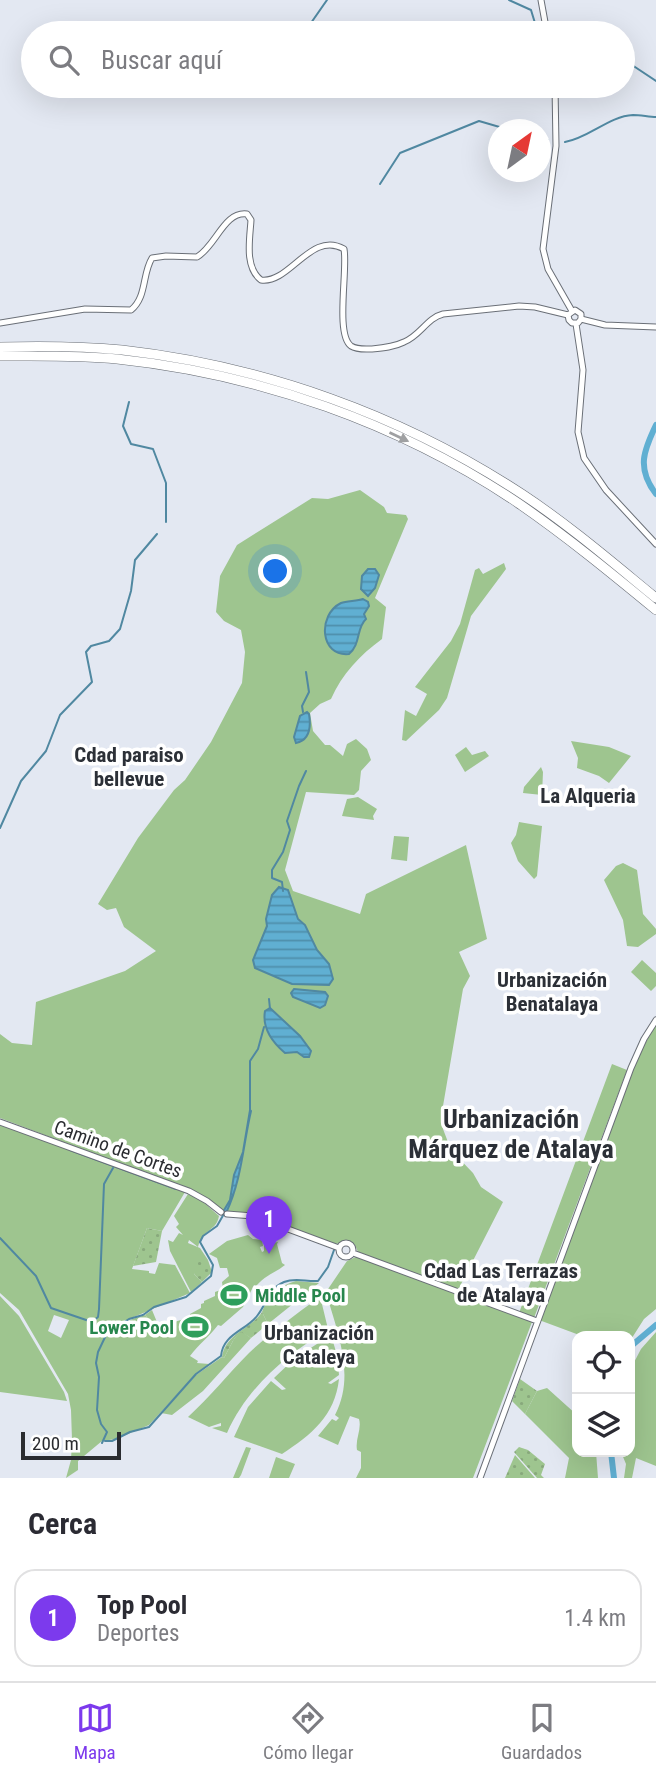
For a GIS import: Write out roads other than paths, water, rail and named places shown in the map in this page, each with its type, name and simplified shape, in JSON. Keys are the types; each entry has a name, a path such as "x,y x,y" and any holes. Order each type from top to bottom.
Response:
{"highway":[{"path":"0,347 80,347 165,356 214,365 331,398 388,421 483,470 558,520 656,598"},
{"path":"0,356 116,359 201,372 289,394 362,420 436,455 516,502 556,530 656,610"}],"street":[{"path":"541,0 545,21"},
{"path":"555,98 556,146 543,249 548,269 570,313 570,321 656,327"},
{"path":"0,323 85,309 131,310 139,301 152,258 197,257 214,243 229,219 242,213 249,215 251,219 248,249 256,275 261,281 275,278 301,258 325,246 344,249 343,307 346,337 350,345 358,349 394,346 408,341 435,316 443,314 519,306 579,312 583,370 578,432 584,458 594,474 656,544"},
{"path":"480,1478 631,1068 643,1039 656,1020"},
{"name":"Camino de Cortes","path":"0,1122 189,1191 224,1213 253,1216 339,1248 340,1253 345,1256 351,1256 353,1253 537,1321"}],"water":[{"path":"368,569 375,569 379,575 375,588 368,596 361,589 362,576"},
{"path":"363,599 369,606 355,646 349,654 339,653 327,642 325,625 328,616 341,603"},
{"path":"307,712 310,719 308,732 304,739 296,743 294,737 300,716"},
{"path":"279,887 288,890 298,919 305,925 317,950 329,964 333,979 329,985 292,984 255,968 253,960 267,926 266,919 272,895"},
{"path":"294,989 325,992 328,996 325,1005 320,1008 293,997 291,993"},
{"path":"270,1008 300,1036 311,1051 309,1057 297,1052 285,1053 276,1044 269,1034 264,1017 265,1011"},
{"path":"251,1111 239,1175 226,1213 223,1212 230,1200 234,1175 243,1152"}],"waterway":[{"path":"312,21 327,0"},
{"path":"509,0 531,10 534,21"},
{"path":"635,67 656,81"},
{"path":"565,142 624,116 656,117"},
{"path":"380,184 400,153 479,121 488,124"},
{"path":"129,402 123,426 131,444 153,449 166,483 166,522"},
{"path":"656,425 644,459 646,476 656,494"},
{"path":"0,828 21,781 46,751 60,715 92,682 86,652 91,646 109,641 120,629 131,591 135,560 157,534"},
{"path":"303,712 302,706 309,692 306,672"},
{"path":"283,891 282,882 272,878 272,870 283,852 290,830 287,821 306,771"},
{"path":"269,999 270,1009"},
{"path":"250,1113 250,1061 258,1049 264,1027"},
{"path":"70,1150 176,1189"},
{"path":"92,1322 98,1317 99,1309 104,1184 113,1168"},
{"path":"102,1443 107,1432 101,1424 97,1410 99,1377 96,1363 107,1333 154,1307 186,1297 211,1276 213,1265 200,1242 203,1236 217,1226 225,1212"},
{"path":"0,1238 36,1276 51,1308 92,1322 107,1332"},
{"path":"105,1441 112,1441 149,1427 196,1374 221,1356 226,1343 257,1316 274,1289 288,1281 318,1281 328,1267 334,1250"},
{"path":"635,1343 656,1325"},
{"path":"612,1457 614,1478"}],"place":[{"name":"Top Pool","path":"269,1254"},
{"name":"Middle Pool","path":"234,1295"},
{"name":"Lower Pool","path":"195,1327"}],"district":[{"name":"Cdad paraiso bellevue","path":"129,767"},
{"name":"La Alqueria","path":"588,796"},
{"name":"Urbanización Benatalaya","path":"552,992"},
{"name":"Urbanización Márquez de Atalaya","path":"511,1134"},
{"name":"Cdad Las Terrazas de Atalaya","path":"501,1283"},
{"name":"Urbanización Cataleya","path":"319,1345"}]}
